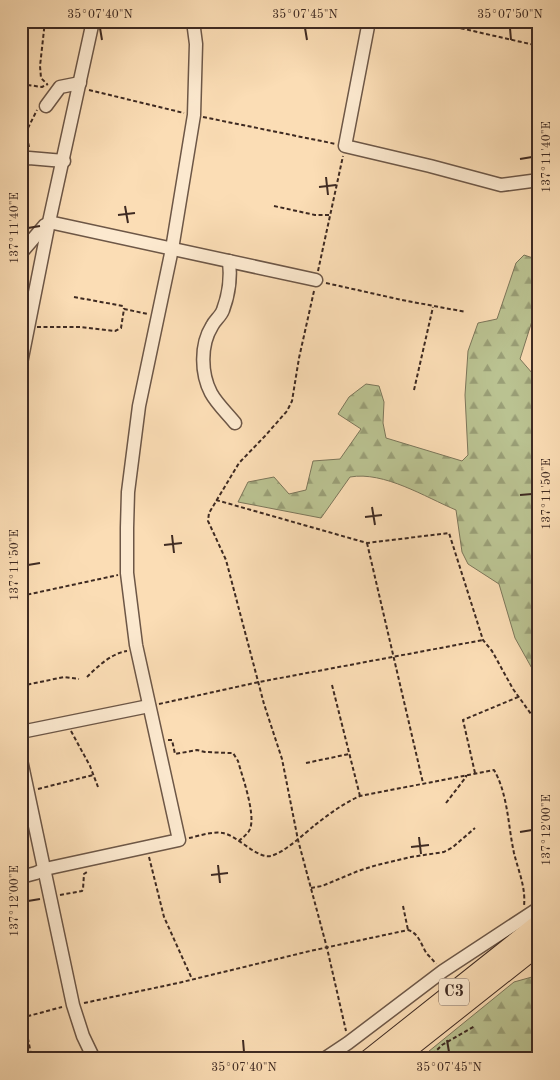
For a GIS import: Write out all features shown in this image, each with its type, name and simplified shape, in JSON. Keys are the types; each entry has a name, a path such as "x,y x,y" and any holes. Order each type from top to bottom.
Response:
{"highway":[{"name":"C3","path":"369,1059 531,921"},
{"name":"C3","path":"395,1059 539,946"}],"street":[{"path":"21,363 93,21"},
{"path":"21,877 45,869 179,840 137,650 127,573 128,492 139,406 172,249 194,115 196,44 193,21"},
{"path":"369,21 345,146 501,185 539,180"},
{"path":"46,106 54,86 80,85"},
{"path":"25,159 64,161"},
{"path":"21,253 45,225 49,223 316,280"},
{"path":"229,261 231,277 223,311 205,340 204,364 206,381 211,392 235,423"},
{"path":"21,732 148,706"},
{"path":"21,760 28,791 28,820 45,869 73,1004 82,1036 94,1059"},
{"path":"324,1059 443,971 531,921 539,908"}],"path":[{"path":"45,21 40,66 41,78 54,86"},
{"path":"429,21 539,46"},
{"path":"21,84 42,87 54,86"},
{"path":"80,85 92,92 345,146 299,358 292,402 266,436 239,463 209,513 208,521 226,560 264,704 282,758 298,840 327,948 348,1042"},
{"path":"25,159 29,140 26,132 39,108 46,106"},
{"path":"274,206 315,215 330,215"},
{"path":"316,280 466,312"},
{"path":"74,297 123,306 124,309 158,316"},
{"path":"414,390 433,306"},
{"path":"28,327 80,327 118,330 121,328 124,309"},
{"path":"536,330 534,339 539,346"},
{"path":"216,500 367,543 449,533 483,640 492,651 518,697 539,725"},
{"path":"367,543 423,783"},
{"path":"21,596 127,573"},
{"path":"148,706 259,682 483,640"},
{"path":"88,677 95,669 117,653 137,650"},
{"path":"21,686 64,677 79,679"},
{"path":"332,685 360,796"},
{"path":"475,773 463,720 518,697"},
{"path":"68,722 72,736 98,787"},
{"path":"157,742 172,740 175,754 197,750 230,753 235,756 238,761 251,813 249,830 239,841"},
{"path":"306,763 349,754"},
{"path":"179,840 219,833 232,836 260,854 271,856 298,840 345,803 360,796 494,770 500,784 531,921"},
{"path":"446,803 466,777 466,774"},
{"path":"28,791 93,775"},
{"path":"311,888 322,886 358,870 411,856 444,852 453,847 475,828"},
{"path":"144,856 149,855 164,917 192,979"},
{"path":"51,897 82,891 84,874 87,871 93,870"},
{"path":"403,906 408,930"},
{"path":"32,1059 22,1018 73,1004 192,979 301,952 412,930 428,954 443,971"},
{"path":"428,1059 442,1045 475,1026"}],"green space":[{"path":"524,255 539,260 539,299 520,359 539,381 539,681 515,638 499,584 468,564 462,552 456,510 404,486 390,481 363,476 350,477 321,518 238,502 248,482 274,477 289,494 306,490 313,461 340,459 361,429 338,414 349,397 366,384 379,386 384,402 383,423 386,438 462,461 468,455 465,395 468,351 478,323 497,319 516,263"},
{"path":"539,975 539,1059 427,1059 423,1056 514,982"}]}
